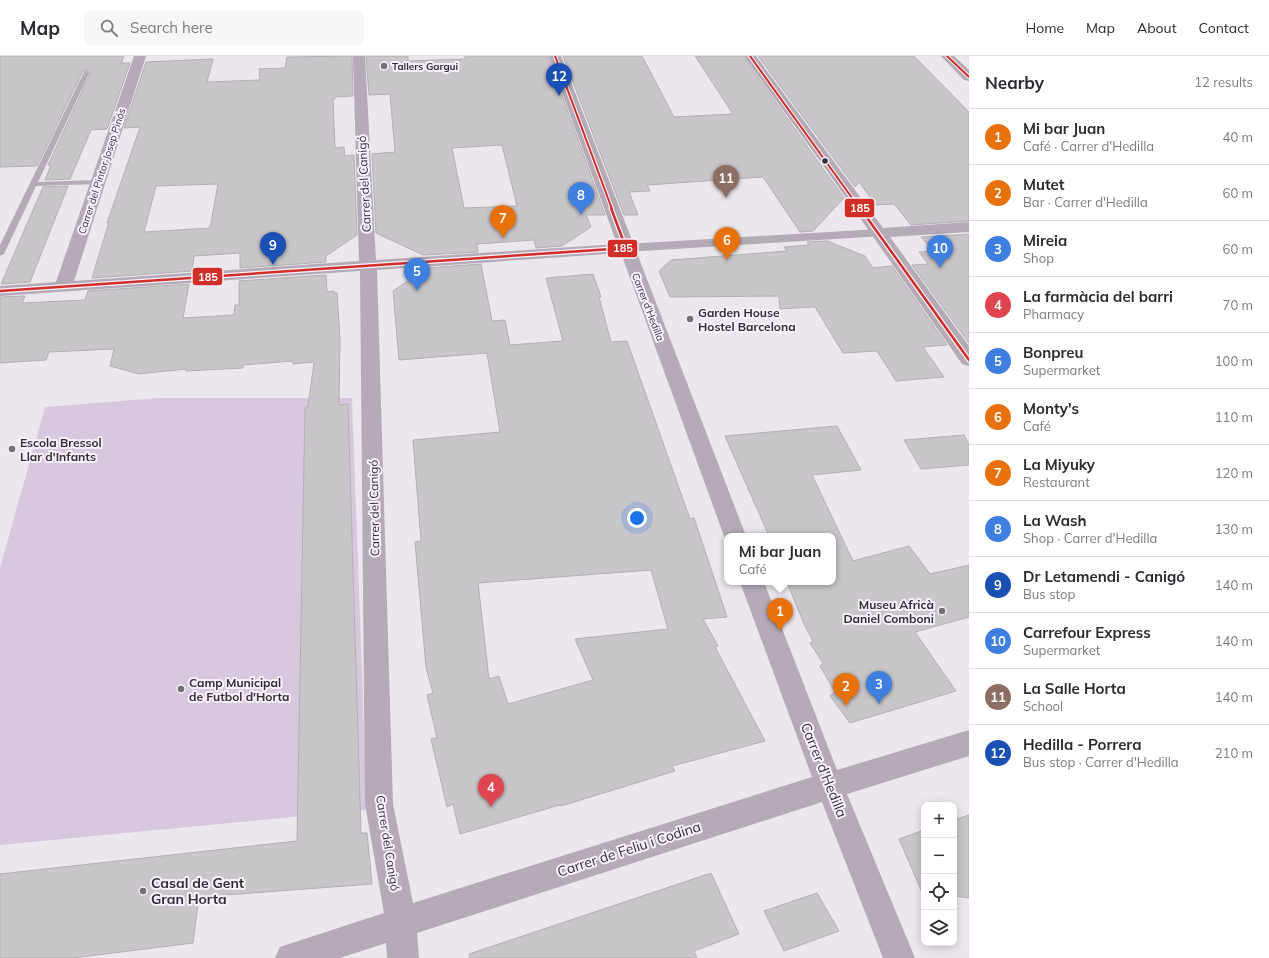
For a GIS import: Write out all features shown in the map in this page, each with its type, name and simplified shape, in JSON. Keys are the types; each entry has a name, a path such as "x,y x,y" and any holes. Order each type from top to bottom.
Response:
{"street":[{"name":"Carrer del Pintor Josep Pinós","path":"63,287 140,56"},
{"name":"Carrer del Canigó","path":"359,56 368,266 379,804 401,923 403,958"},
{"name":"Carrer d'Hedilla","path":"555,56 734,533"},
{"path":"750,56 879,233 969,360"},
{"path":"951,60 969,63"},
{"path":"951,60 969,77"},
{"path":"0,291 626,248 969,227"},
{"name":"Carrer d'Hedilla","path":"753,585 829,785 899,958"},
{"name":"Carrer de Feliu i Codina","path":"291,958 829,785 969,743"}],"lane":[{"path":"0,254 87,72"},
{"path":"33,184 98,182"}],"shaded area":[{"name":"Camp Municipal de Futbol d'Horta","path":"158,398 352,398 367,810 0,845 0,568 45,407"}],"building":[{"path":"0,56 124,56 121,63 130,63 107,129 91,130 70,179 45,180 51,165 48,165 91,72 88,69 83,71 37,166 0,167"},
{"path":"352,56 353,96 335,97 335,99 333,99 335,148 344,147 345,156 354,155 357,235 326,256 326,262 240,268 240,253 194,256 192,271 92,278 109,222 107,223 140,127 124,128 146,62 213,59 207,82 260,80 259,69 285,68 287,57","holes":["218,184 210,228 144,232 156,186"]},
{"path":"366,56 408,56 408,61 465,59 465,56 548,56 605,215 586,215 591,227 562,246 536,248 534,240 477,244 478,252 423,255 376,233 372,154 395,152 390,94 369,95","holes":["502,145 517,206 464,208 452,148"]},
{"path":"563,56 642,56 674,117 733,114 695,56 743,56 844,198 813,231 800,232 763,177 647,185 650,191 629,192 638,215 624,215"},
{"path":"758,56 914,56 969,112 969,221 911,225 894,204 876,205 859,182 855,187"},
{"path":"68,186 30,282 1,284 43,187"},
{"path":"969,234 969,343 912,265 928,264 919,252 933,251 921,237"},
{"path":"827,241 865,256 873,268 892,266 947,345 923,347 944,377 896,381 877,351 843,353 815,307 780,309 779,296 670,297 659,271 671,260 787,251 784,247 809,245 807,242"},
{"path":"481,264 492,321 505,320 510,345 563,341 546,278 593,274 601,297 599,297 611,342 627,341 690,519 694,518 727,617 703,619 718,646 715,647 765,741 672,766 675,771 561,806 560,805 460,834 453,804 447,807 431,739 437,738 427,695 433,693 426,667 415,542 421,541 413,440 500,432 487,353 399,360 393,291 426,268","holes":["651,570 668,629 575,639 593,680 508,704 499,676 489,679 478,583"]},
{"path":"326,275 327,292 334,291 334,293 337,293 340,338 339,405 348,404 361,833 367,833 372,884 199,897 193,943 73,958 0,958 0,874 297,841 305,408 308,407 314,362 293,364 293,361 243,365 243,368 186,371 186,369 139,374 110,366 114,349 49,352 46,360 0,363 0,297 25,296 22,303 85,300 88,291 189,284 183,318 234,315 235,305 239,305 239,281"},
{"path":"837,426 861,470 812,475 853,561 909,546 930,574 969,565 969,617 915,632 956,691 850,723 830,696 835,692 820,666 823,663 810,643 813,641 804,624 788,585 836,585 836,533 768,533 725,436"},
{"path":"964,435 969,444 969,465 921,469 904,440"},
{"path":"969,815 969,898 957,896 957,819"},
{"path":"921,831 921,890 899,839"},
{"path":"711,873 739,934 694,951 697,958 470,958 469,954"},
{"path":"817,893 839,931 784,951 764,911"}],"transit line":[{"name":"185","path":"0,291 626,248 555,56"},
{"name":"185","path":"750,56 969,360"},
{"name":"185","path":"947,56 969,77"}],"place":[{"name":"Tallers Gargui","path":"384,66"},
{"name":"Hedilla - Porrera","path":"559,96"},
{"name":"La Salle Horta","path":"726,198"},
{"name":"La Wash","path":"581,215"},
{"name":"La Miyuky","path":"503,238"},
{"name":"Monty's","path":"727,260"},
{"name":"Dr Letamendi - Canigó","path":"273,265"},
{"name":"Carrefour Express","path":"940,268"},
{"name":"Bonpreu","path":"417,291"},
{"name":"Garden House Hostel Barcelona","path":"690,319"},
{"name":"Escola Bressol Llar d'Infants","path":"12,449"},
{"name":"Museu Africà Daniel Comboni","path":"942,611"},
{"name":"Mi bar Juan","path":"780,631"},
{"name":"Camp Municipal de Futbol d'Horta","path":"181,689"},
{"name":"Mireia","path":"879,704"},
{"name":"Mutet","path":"846,706"},
{"name":"La farmàcia del barri","path":"491,807"},
{"name":"Casal de Gent Gran Horta","path":"143,891"}]}
